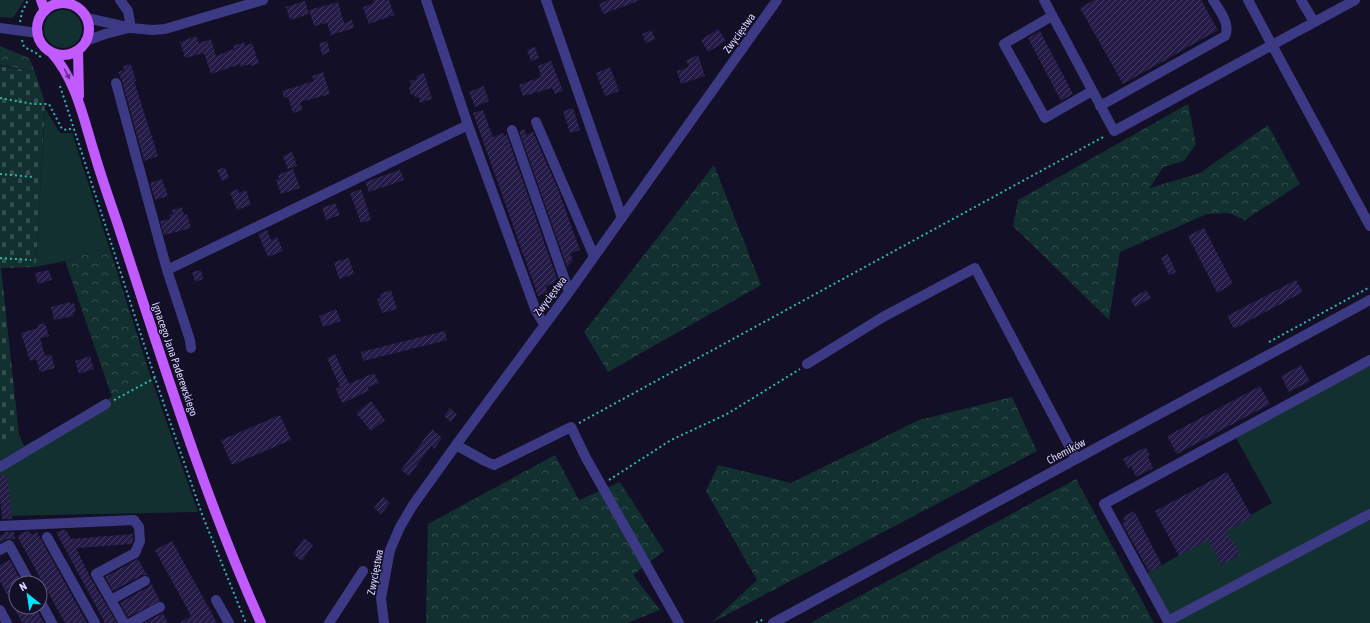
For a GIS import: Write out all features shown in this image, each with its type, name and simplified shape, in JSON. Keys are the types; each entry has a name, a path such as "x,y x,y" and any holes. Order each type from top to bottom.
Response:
{"main road":[{"path":"41,0 45,11"},
{"path":"59,2 70,4 78,8 87,18 89,32 86,40 78,50 66,54 51,52 40,40 38,33 40,18 45,11 59,2"},
{"name":"Ignacego Jana Paderewskiego","path":"78,50 79,98"},
{"name":"Ignacego Jana Paderewskiego","path":"51,52 64,68 79,98 98,165 181,415 228,544 261,623"}],"street":[{"path":"120,0 128,10 131,28"},
{"path":"87,18 131,28 152,30 165,29 263,0"},
{"path":"426,0 468,125 536,311 544,324"},
{"path":"546,0 622,218"},
{"name":"Zwycięstwa","path":"384,623 381,598 390,550 400,527 413,505 544,324 569,292 777,0"},
{"path":"1044,0 1114,131 1353,0"},
{"path":"1100,106 1225,36 1227,31 1226,23 1213,0"},
{"path":"1248,0 1370,226"},
{"path":"1301,0 1314,22"},
{"path":"1052,16 1004,44 1045,118 1092,92"},
{"path":"0,28 38,33"},
{"path":"86,40 131,28"},
{"path":"116,83 168,270 190,340 191,348"},
{"path":"536,122 594,256"},
{"path":"168,270 468,125"},
{"path":"512,130 569,292"},
{"path":"807,364 883,318 975,268 1076,459"},
{"name":"Chemików","path":"773,623 1370,300"},
{"path":"1370,360 1104,504 1168,622 1370,514"},
{"path":"0,467 106,404"},
{"path":"456,445 485,462 494,465 571,427 601,486 679,623"},
{"path":"0,526 134,520 139,527 140,541 135,553 96,574 124,623"},
{"path":"47,537 95,623"},
{"path":"0,550 9,545 26,575"},
{"path":"328,623 363,571"},
{"path":"111,600 145,582"},
{"path":"216,600 229,623"},
{"path":"132,623 160,607"},
{"path":"0,610 7,623"}],"path":[{"path":"20,21 22,12 28,0"},
{"path":"21,39 24,46 36,53 46,62"},
{"path":"58,81 155,378 204,516 246,623"},
{"path":"0,98 33,104 50,104 62,129 67,130 73,128"},
{"path":"571,427 1114,131"},
{"path":"0,174 34,177"},
{"path":"0,258 32,260"},
{"path":"601,486 671,440 727,414 807,364"},
{"path":"106,404 155,378"}],"green space":[{"path":"0,0 24,1 13,18 0,17"},
{"path":"63,10 73,13 79,19 82,29 79,39 73,45 63,48 53,45 47,39 44,29 47,19 53,13"},
{"path":"0,46 29,58 35,72 0,65"},
{"path":"0,66 35,72 45,103 36,267 1,268 19,435 0,446"},
{"path":"1188,104 1196,144 1184,161 1163,167 1150,188 1200,173 1268,125 1300,184 1245,220 1229,213 1207,214 1120,252 1109,320 1013,226 1018,200"},
{"path":"45,108 60,133 72,133 109,247 65,261 36,267"},
{"path":"714,165 761,285 608,372 584,332"},
{"path":"109,247 150,375 112,397 65,261"},
{"path":"1370,363 1370,623 1170,623 1144,575 1272,503 1236,438"},
{"path":"150,375 198,512 3,516 0,493 0,446 19,435 24,446"},
{"path":"1012,397 1037,451 711,623 757,580 706,491 718,465 791,483 919,420"},
{"path":"555,455 579,500 620,482 664,551 633,575 660,610 627,623 426,623 428,524"},
{"path":"1076,479 1154,623 810,623"}],"building":[{"path":"373,0 389,0 394,15 369,24 363,7 374,3"},
{"path":"608,0 638,1 603,14 599,4"},
{"path":"1094,0 1201,0 1218,30 1123,84 1080,8"},
{"path":"305,1 309,14 290,20 286,7"},
{"path":"338,2 344,23 352,20 354,28 331,35 327,23 314,26 309,10"},
{"path":"718,29 726,41 708,52 701,40"},
{"path":"651,30 655,39 646,43 642,34"},
{"path":"1040,31 1073,94 1061,101 1028,38"},
{"path":"196,36 199,43 211,39 216,56 234,49 233,46 244,42 245,46 252,43 259,63 241,67 240,64 211,74 204,53 185,58 180,42"},
{"path":"327,41 330,52 322,55 319,44"},
{"path":"535,47 539,58 531,61 527,50"},
{"path":"698,55 705,76 681,84 677,71 689,67 686,60"},
{"path":"551,61 563,91 555,94 552,88 523,96 519,85 541,77 538,66"},
{"path":"131,64 136,81 134,81 158,156 144,161 122,81 118,72 124,70 123,66"},
{"path":"610,67 619,91 605,96 596,73"},
{"path":"323,72 330,94 300,102 303,110 293,113 288,97 284,98 282,91 314,81 312,76"},
{"path":"424,73 432,99 420,103 419,97 415,98 414,94 411,95 409,87 411,86 410,81 417,79 416,76"},
{"path":"484,86 489,101 475,107 469,92"},
{"path":"573,108 580,130 570,133 563,111"},
{"path":"483,110 493,137 503,133 504,136 507,135 557,279 554,283 546,286 548,292 538,296 473,113"},
{"path":"524,129 526,135 533,132 558,189 580,250 570,253 573,260 567,267 519,131"},
{"path":"292,152 297,166 288,169 283,156"},
{"path":"225,167 229,178 222,181 217,170"},
{"path":"293,169 300,188 281,194 276,180 279,179 278,175"},
{"path":"400,170 404,180 369,192 365,182"},
{"path":"162,179 168,196 155,200 150,183"},
{"path":"238,189 239,193 246,190 251,205 237,210 230,192"},
{"path":"361,189 371,220 361,223 350,193"},
{"path":"335,203 340,215 326,220 322,208"},
{"path":"182,207 184,215 187,214 191,228 164,235 160,221 170,219 169,215 173,214 172,210"},
{"path":"1204,228 1233,284 1217,293 1188,236"},
{"path":"267,230 271,240 277,237 283,251 268,257 258,234"},
{"path":"1168,254 1176,272 1169,275 1161,258"},
{"path":"349,258 354,274 339,279 334,262"},
{"path":"49,270 52,280 38,284 35,273"},
{"path":"201,270 203,279 195,282 192,272"},
{"path":"1296,280 1303,292 1234,329 1227,316"},
{"path":"391,290 397,309 382,313 377,299 381,298 380,294"},
{"path":"1146,290 1151,298 1135,307 1131,299"},
{"path":"70,302 70,304 74,303 76,312 73,313 73,316 54,320 51,307"},
{"path":"336,309 341,321 323,327 319,316"},
{"path":"45,323 49,336 40,338 45,356 51,354 55,368 40,372 36,359 30,361 21,333 38,328 37,325"},
{"path":"445,331 447,340 363,361 361,352"},
{"path":"335,354 349,384 374,373 379,383 368,387 369,391 342,403 336,389 340,387 327,358"},
{"path":"90,356 94,369 79,374 75,361"},
{"path":"1301,365 1310,381 1289,392 1281,376"},
{"path":"1260,386 1270,404 1177,454 1167,436"},
{"path":"371,401 385,420 371,431 356,413"},
{"path":"450,408 457,414 451,422 444,416"},
{"path":"280,415 291,440 232,465 221,440"},
{"path":"432,429 442,438 434,449 431,446 409,476 401,470"},
{"path":"1146,447 1150,456 1148,457 1153,468 1136,477 1131,466 1128,468 1123,459"},
{"path":"1227,472 1252,517 1226,531 1241,554 1221,565 1208,540 1179,556 1155,511"},
{"path":"7,475 12,519 2,519 0,476"},
{"path":"383,497 390,503 381,514 374,508"},
{"path":"1134,511 1162,565 1149,572 1122,523 1125,521 1123,517"},
{"path":"66,530 71,539 133,534 132,544 76,548 90,577 117,623 105,623 56,532"},
{"path":"29,531 32,535 37,532 87,623 65,623 48,592 48,575 39,575 17,536"},
{"path":"4,532 14,532 15,539 6,539 0,543 0,536 4,534"},
{"path":"304,538 313,545 302,561 293,554"},
{"path":"172,541 217,623 179,623 191,616 155,550"},
{"path":"138,559 147,575 142,575 113,591 105,577"},
{"path":"10,560 18,575 8,575 8,596 0,581 0,565"},
{"path":"151,583 160,601 128,617 120,603 148,587"},
{"path":"163,613 168,623 144,623"},
{"path":"18,615 40,615 44,623 22,623"}]}
